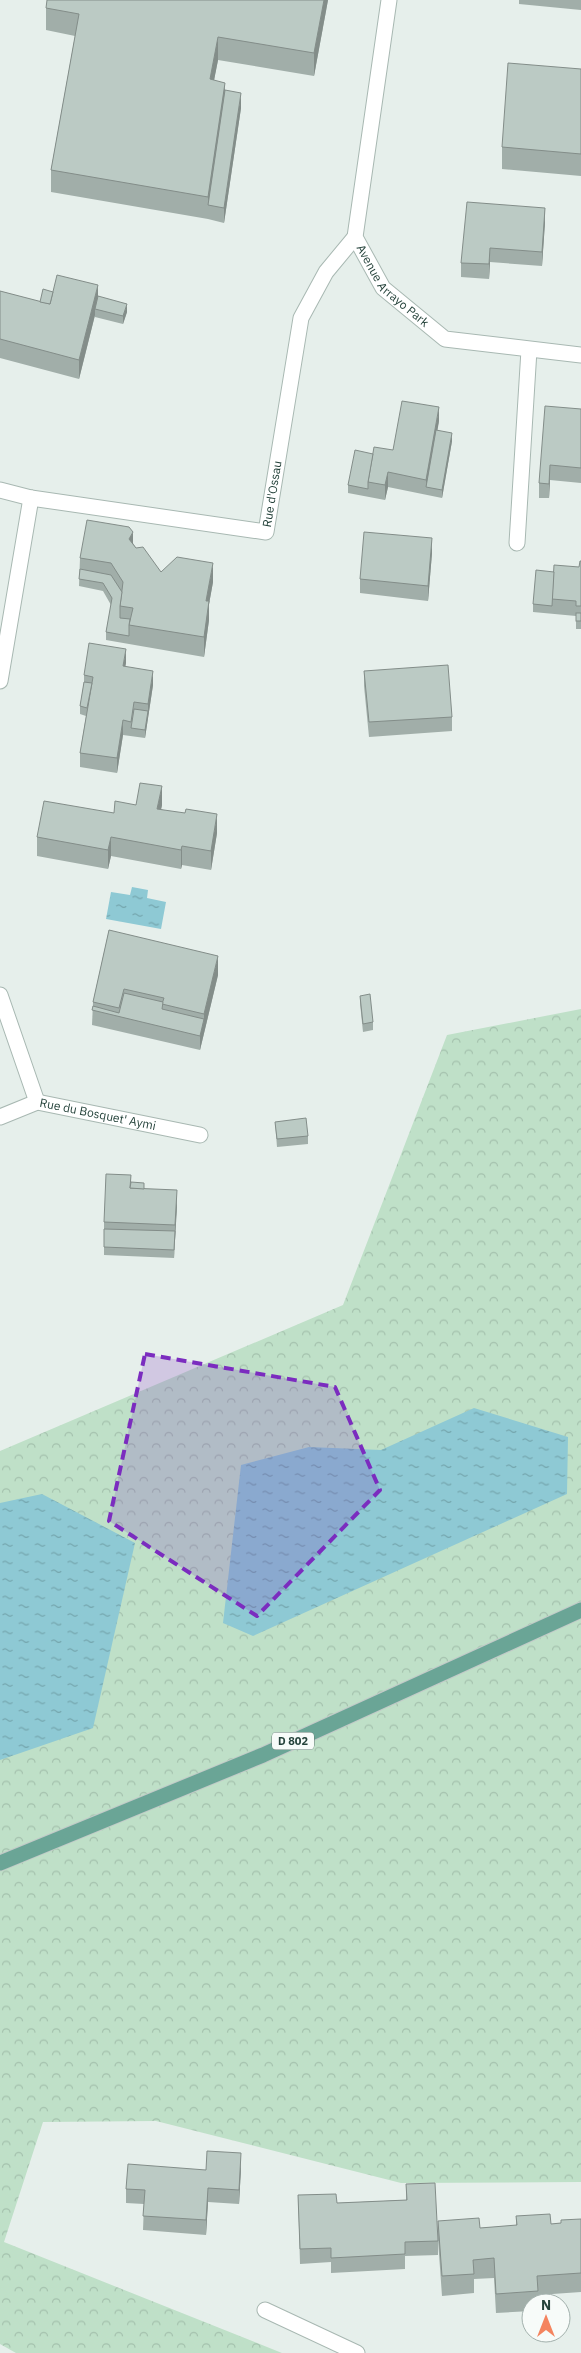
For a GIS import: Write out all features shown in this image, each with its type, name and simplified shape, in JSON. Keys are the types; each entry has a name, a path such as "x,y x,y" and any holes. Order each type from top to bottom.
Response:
{"main road":[{"name":"D 802","path":"0,1863 263,1755 581,1610"}],"street":[{"name":"Avenue Arrayo Park","path":"389,0 355,237 383,288 445,339 581,355"},
{"name":"Rue d'Ossau","path":"0,490 30,498 266,532 301,318 326,272 355,237"},
{"path":"517,543 529,350"},
{"path":"0,681 30,498"},
{"path":"0,995 37,1102"},
{"name":"Rue du Bosquet' Aymi","path":"0,1117 37,1102 200,1135"},
{"path":"265,2310 357,2353"}],"highlighted area":[{"path":"145,1354 335,1387 380,1490 257,1616 109,1521"}],"green space":[{"path":"581,1009 581,2182 401,2183 156,2121 43,2122 4,2242 282,2353 16,2353 0,2344 0,1451 343,1305 447,1035"}],"water":[{"path":"132,887 148,890 147,898 166,902 161,929 106,919 111,892 130,895"},
{"path":"474,1408 568,1437 567,1494 253,1636 223,1623 241,1465 309,1447 381,1450"},
{"path":"42,1494 135,1543 93,1728 0,1760 0,1503"}],"building":[{"path":"47,0 324,0 314,53 218,37 210,79 225,83 208,197 51,170 79,14 46,8"},
{"path":"508,63 581,69 581,154 502,147"},
{"path":"225,90 241,93 224,208 208,205"},
{"path":"467,202 545,208 542,252 490,248 489,264 461,263"},
{"path":"57,275 98,285 79,360 0,339 0,291 50,304"},
{"path":"43,289 53,292 50,304 40,302"},
{"path":"98,296 127,304 123,316 95,309"},
{"path":"402,401 439,407 426,480 388,472 385,485 368,482 374,447 393,450"},
{"path":"545,406 581,409 581,468 550,465 549,484 539,483"},
{"path":"436,430 452,433 442,490 426,487"},
{"path":"355,450 373,454 368,489 348,485"},
{"path":"87,520 129,527 133,532 129,539 136,548 143,547 161,572 177,557 213,563 206,601 209,601 204,637 129,625 133,608 120,606 123,582 111,563 80,558"},
{"path":"364,532 432,538 428,586 360,579"},
{"path":"580,561 581,606 576,606 576,601 552,599 554,565 579,567"},
{"path":"80,569 111,575 122,592 120,618 130,619 129,636 106,632 112,598 103,583 79,579"},
{"path":"536,570 554,572 552,606 533,604"},
{"path":"576,613 581,613 581,621 576,621"},
{"path":"89,643 126,649 123,666 153,671 148,704 134,702 131,722 123,720 117,758 80,753 93,677 84,675"},
{"path":"448,665 452,717 369,722 364,671"},
{"path":"84,682 92,683 87,708 80,706"},
{"path":"134,709 148,711 145,730 131,728"},
{"path":"140,783 162,786 157,809 185,813 186,809 217,814 211,851 182,846 181,850 111,837 108,850 37,837 44,801 114,813 115,801 136,805"},
{"path":"109,930 218,956 204,1014 162,1004 164,998 124,989 119,1008 93,1002"},
{"path":"124,993 163,1002 162,1009 204,1019 200,1036 92,1010 93,1006 119,1013"},
{"path":"370,994 373,1022 363,1024 360,996"},
{"path":"306,1118 308,1136 277,1139 275,1122"},
{"path":"106,1174 131,1175 130,1188 177,1190 175,1225 104,1222"},
{"path":"131,1182 144,1183 144,1189 130,1188"},
{"path":"104,1229 175,1231 174,1250 104,1247"},
{"path":"207,2151 241,2153 239,2190 208,2188 206,2220 143,2216 145,2190 126,2189 128,2164 206,2170"},
{"path":"435,2183 438,2241 405,2242 405,2254 331,2258 331,2248 300,2249 298,2195 336,2194 337,2203 407,2200 406,2184"},
{"path":"550,2214 551,2224 561,2223 561,2220 581,2219 581,2273 537,2276 538,2291 496,2294 494,2258 473,2260 474,2274 442,2276 438,2221 479,2218 480,2228 517,2225 516,2216"}]}
